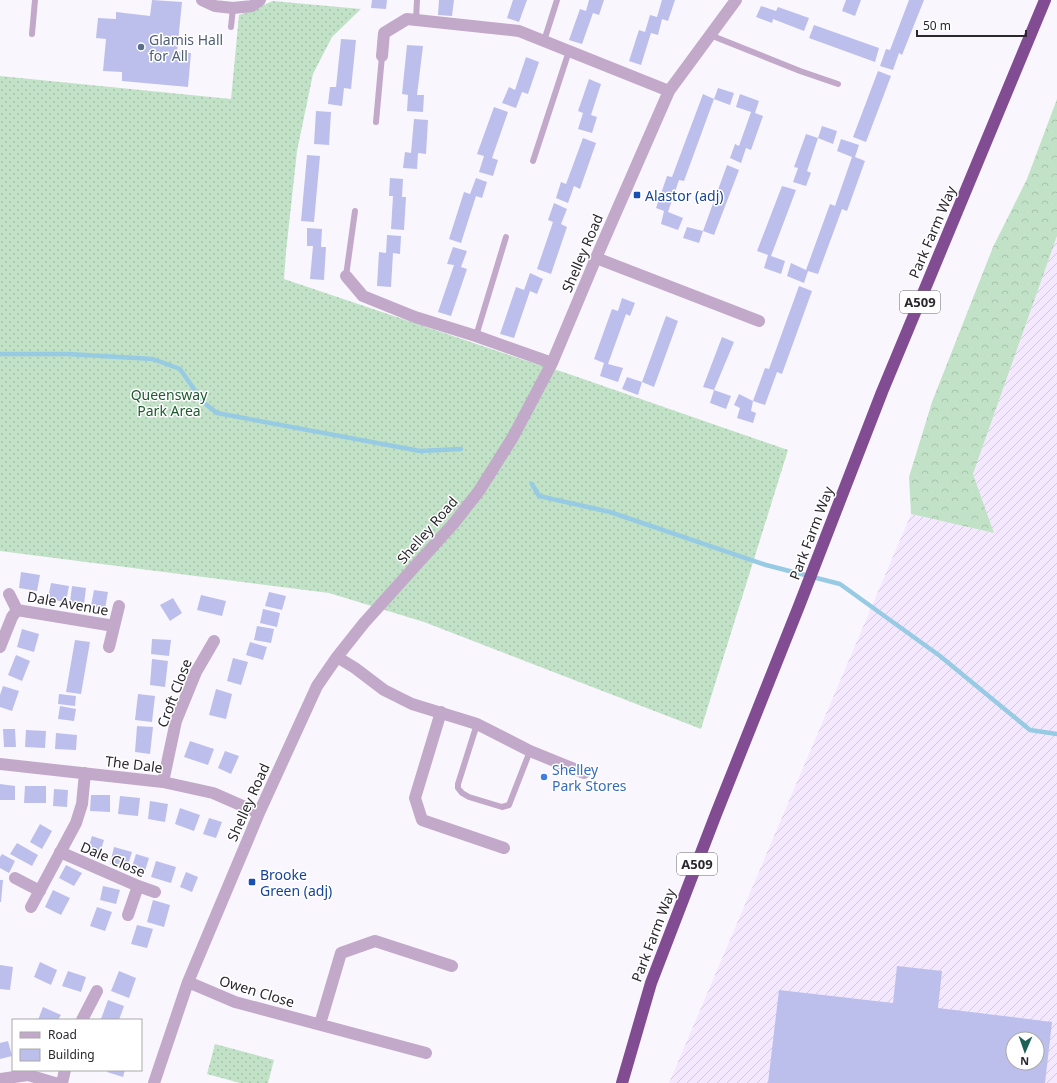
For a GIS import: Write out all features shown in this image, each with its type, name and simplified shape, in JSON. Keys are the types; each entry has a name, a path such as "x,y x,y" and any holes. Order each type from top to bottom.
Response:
{"highway":[{"name":"Park Farm Way","path":"622,1083 651,983 716,814 882,392 1045,0"}],"street":[{"path":"202,0 215,6 233,8 252,6 260,0"},
{"name":"Shelley Road","path":"154,1083 188,982 259,813 317,686 337,657 364,623 454,523 479,491 513,438 552,363 669,91 736,0"},
{"path":"382,56 384,33 407,19 520,31 669,91"},
{"path":"596,258 759,322"},
{"path":"346,276 363,296 552,363"},
{"name":"Dale Avenue","path":"9,594 18,610"},
{"name":"Dale Avenue","path":"109,647 119,606"},
{"name":"Dale Avenue","path":"18,610 114,626"},
{"name":"Dale Avenue","path":"0,647 12,617 18,610"},
{"name":"Croft Close","path":"163,782 176,721 196,672 214,641"},
{"path":"337,657 355,668 384,690 412,704 477,724 530,752 584,773"},
{"path":"441,712 415,798 422,820 504,848"},
{"name":"The Dale","path":"0,764 163,782 213,794 259,813"},
{"name":"Dale Close","path":"31,907 76,823 82,804 85,773"},
{"name":"Dale Close","path":"60,852 155,892"},
{"path":"14,878 40,891"},
{"path":"128,915 138,886"},
{"path":"320,1024 341,953 375,941 452,966"},
{"name":"Owen Close","path":"188,982 235,1002 426,1053"},
{"path":"83,1019 97,991"},
{"path":"62,1083 65,1071"},
{"path":"0,1079 28,1075 55,1083"}],"lane":[{"path":"32,34 35,0"},
{"path":"416,20 417,0"},
{"path":"544,41 557,0"},
{"path":"231,27 233,8"},
{"path":"710,35 800,71 838,84"},
{"path":"533,161 569,51"},
{"path":"376,122 382,56"},
{"path":"346,276 355,211"},
{"path":"476,336 506,237"},
{"path":"477,724 458,784 458,788 462,793 469,797 502,807 509,805 530,752"}],"shaded area":[{"path":"1057,236 1057,1083 669,1083 911,514 994,533 973,474"}],"green space":[{"name":"Queensway Park Area","path":"273,1 361,9 332,37 313,74 297,151 284,279 563,372 788,450 701,729 424,622 329,593 0,551 0,76 231,99 239,15"},
{"path":"1057,99 1057,236 973,474 994,533 911,514 909,477 932,402 993,247 1027,179"},
{"path":"215,1044 274,1060 268,1083 240,1083 207,1074"}],"building":[{"name":"Glamis Hall for All","path":"152,0 182,2 177,52 191,53 188,87 122,81 122,72 103,71 106,39 96,38 98,18 116,19 116,12 150,16"},
{"path":"372,0 387,0 386,9 371,8"},
{"path":"439,0 454,0 452,16 438,15"},
{"path":"513,0 527,0 519,22 507,18"},
{"path":"589,0 604,0 599,15 593,13 582,44 569,40 580,9 586,11"},
{"path":"662,0 675,0 668,21 662,19 658,35 651,33 641,65 629,61 639,30 645,32 650,15 657,17"},
{"path":"846,0 861,0 855,16 842,11"},
{"path":"909,0 924,0 902,55 899,53 893,70 880,66 886,49 890,50"},
{"path":"761,6 776,11 778,7 809,18 804,31 773,19 772,23 756,17"},
{"path":"814,25 879,48 875,62 809,38"},
{"path":"341,39 356,40 351,89 344,88 342,106 328,104 330,87 336,87"},
{"path":"407,45 423,46 417,95 424,95 423,112 407,111 408,95 402,94"},
{"path":"526,57 539,62 528,94 522,92 516,108 502,103 509,87 515,90"},
{"path":"878,71 891,76 866,142 853,137"},
{"path":"589,79 601,84 591,115 597,117 592,133 578,129 583,113 578,111"},
{"path":"718,88 734,93 730,105 714,99"},
{"path":"703,94 714,99 684,181 679,180 668,212 683,218 678,230 661,224 664,211 656,208 667,176 672,177"},
{"path":"740,94 759,101 755,113 763,116 751,150 746,148 741,163 730,158 735,144 739,146 751,112 736,107"},
{"path":"494,107 508,112 492,158 498,160 493,176 479,172 484,156 477,154"},
{"path":"316,111 331,112 329,145 314,144"},
{"path":"414,119 428,120 426,154 418,153 417,169 403,168 405,152 411,153"},
{"path":"822,126 837,131 833,144 818,138"},
{"path":"806,134 818,138 807,171 811,173 806,186 793,182 798,168 794,167"},
{"path":"583,138 596,143 580,189 574,186 568,203 556,198 561,182 566,184"},
{"path":"841,139 859,145 855,157 865,161 847,211 842,209 818,274 808,271 804,283 787,276 791,263 806,270 830,204 835,206 852,157 837,151"},
{"path":"307,155 320,156 314,222 301,221"},
{"path":"727,165 739,170 714,235 703,231"},
{"path":"390,178 403,179 402,197 406,197 404,230 391,229 393,196 389,196"},
{"path":"476,178 487,182 482,198 476,196 461,243 449,239 464,192 470,194"},
{"path":"782,186 796,190 771,256 785,261 781,274 764,268 768,255 757,251"},
{"path":"554,203 567,209 561,224 567,227 551,274 537,269 553,222 548,220"},
{"path":"687,227 703,231 699,243 683,238"},
{"path":"307,228 322,229 321,247 326,247 324,280 310,279 313,246 307,246"},
{"path":"387,235 401,236 400,254 393,253 391,287 377,286 379,252 386,253"},
{"path":"453,247 467,251 461,267 467,269 451,316 438,312 454,265 447,264"},
{"path":"530,273 543,279 537,294 530,291 514,338 500,334 516,287 524,290"},
{"path":"799,286 812,291 782,374 777,372 765,405 753,401 765,368 769,369"},
{"path":"622,298 635,303 630,316 626,314 608,364 623,368 618,382 600,376 604,363 594,359 612,309 618,311"},
{"path":"666,316 678,321 654,387 642,382"},
{"path":"722,337 734,342 714,390 703,387"},
{"path":"627,377 642,382 638,395 622,389"},
{"path":"714,390 731,396 726,409 710,403"},
{"path":"739,394 753,401 751,411 756,413 753,423 737,418 740,408 734,405"},
{"path":"21,572 40,575 37,591 19,588"},
{"path":"51,583 69,586 66,602 48,599"},
{"path":"72,586 86,588 84,604 70,602"},
{"path":"94,590 108,592 105,609 91,606"},
{"path":"269,592 286,596 282,610 265,606"},
{"path":"201,595 226,601 222,616 197,610"},
{"path":"173,598 182,613 170,621 160,605"},
{"path":"263,609 280,613 277,627 260,623"},
{"path":"257,626 274,629 271,643 254,640"},
{"path":"22,629 39,634 34,652 17,647"},
{"path":"152,639 171,640 169,656 151,654"},
{"path":"75,640 90,642 81,694 66,692"},
{"path":"250,642 267,647 263,660 246,655"},
{"path":"16,655 30,661 22,681 8,675"},
{"path":"233,658 248,662 241,685 227,681"},
{"path":"152,659 168,661 165,687 150,685"},
{"path":"3,686 19,691 12,711 0,707 0,695"},
{"path":"216,689 232,694 226,719 209,715"},
{"path":"59,694 76,696 75,706 58,704"},
{"path":"138,694 155,696 152,722 135,720"},
{"path":"60,706 76,709 74,721 58,719"},
{"path":"137,726 153,727 150,754 135,752"},
{"path":"3,729 15,729 16,747 4,747"},
{"path":"26,730 46,731 45,748 25,747"},
{"path":"56,733 77,735 76,750 55,749"},
{"path":"190,741 214,749 208,765 184,757"},
{"path":"225,751 239,756 231,774 218,768"},
{"path":"0,784 15,786 15,800 0,800"},
{"path":"25,786 46,786 46,803 24,803"},
{"path":"54,789 68,790 67,807 53,806"},
{"path":"91,795 110,795 110,812 90,811"},
{"path":"120,796 140,798 138,816 118,814"},
{"path":"150,801 168,804 165,822 148,819"},
{"path":"180,808 200,815 194,831 175,824"},
{"path":"209,818 222,822 216,838 203,834"},
{"path":"40,824 52,831 42,849 30,842"},
{"path":"92,836 104,840 99,856 87,852"},
{"path":"17,843 38,855 32,866 10,854"},
{"path":"114,847 132,852 127,868 110,864"},
{"path":"2,854 15,861 9,873 0,868 0,857"},
{"path":"136,854 149,858 144,874 131,870"},
{"path":"156,861 176,867 171,883 151,877"},
{"path":"66,865 82,873 74,886 59,878"},
{"path":"186,872 198,877 192,892 180,887"},
{"path":"0,880 3,880 1,902 0,902"},
{"path":"103,886 120,890 116,904 100,900"},
{"path":"53,890 70,898 61,915 45,907"},
{"path":"153,900 170,905 164,927 147,922"},
{"path":"97,907 112,912 105,931 90,926"},
{"path":"137,925 153,929 147,948 131,944"},
{"path":"40,962 57,970 51,985 34,977"},
{"path":"0,965 13,967 10,990 0,989"},
{"path":"897,966 942,971 938,1008 1052,1022 1045,1083 768,1083 779,990 893,1003"},
{"path":"68,971 86,977 81,992 62,986"},
{"path":"119,971 136,978 129,998 111,991"},
{"path":"108,1000 124,1006 119,1019 101,1019"},
{"path":"43,1007 61,1015 59,1019 38,1019"},
{"path":"8,1041 12,1056 0,1059 0,1043"},
{"path":"108,1071 125,1071 123,1077"}],"waterway":[{"path":"0,354 68,354 153,359 180,369 203,402 217,413 420,451 461,449"},
{"path":"532,484 539,496 610,512 766,565 840,584 940,656 1030,730 1057,734"}],"place":[{"name":"Glamis Hall for All","path":"141,47"},
{"name":"Alastor (adj)","path":"637,195"},
{"name":"Shelley Park Stores","path":"544,777"},
{"name":"Brooke Green (adj)","path":"252,882"}]}
